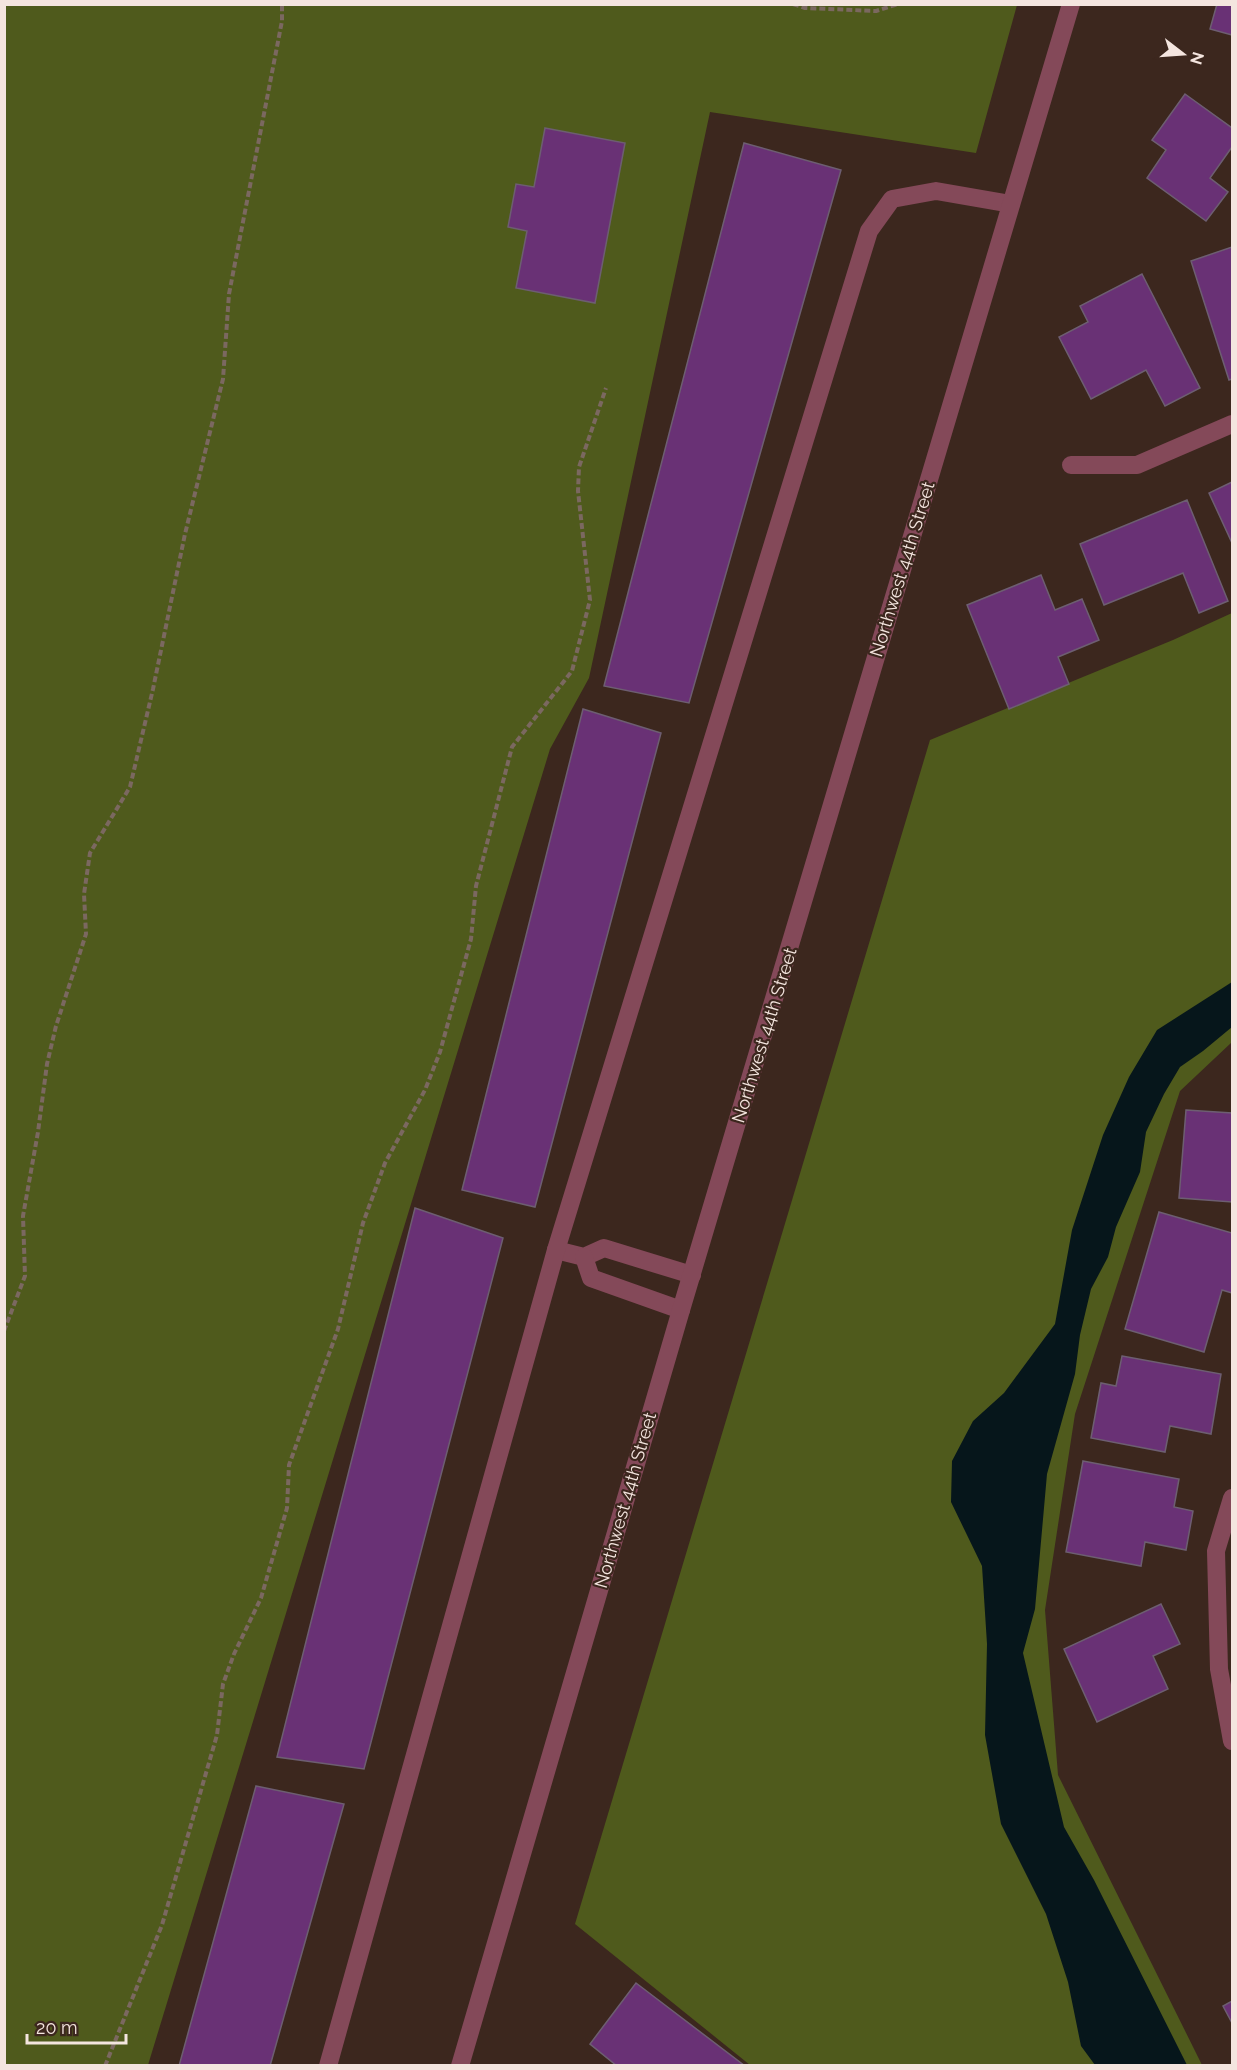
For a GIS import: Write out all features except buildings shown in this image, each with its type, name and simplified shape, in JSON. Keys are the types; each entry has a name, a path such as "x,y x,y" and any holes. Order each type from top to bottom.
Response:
{"street":[{"name":"Northwest 44th Street","path":"465,2063 681,1310 1071,4"},
{"path":"328,2066 556,1250 868,231 892,199 936,191 1011,204"},
{"path":"1071,465 1137,465 1233,424"},
{"path":"556,1250 584,1257 604,1248 692,1275"},
{"path":"584,1257 591,1278 681,1310"},
{"path":"1233,1498 1215,1551 1219,1668 1233,1741"}],"path":[{"path":"4,1331 25,1276 23,1216 47,1064 56,1026 87,934 84,894 90,853 130,787 185,534 223,379 229,294 282,21 282,4"},
{"path":"793,4 805,8 876,11 898,4"},
{"path":"105,2066 162,1926 217,1735 223,1684 234,1654 261,1598 287,1508 289,1465 338,1329 363,1224 385,1163 425,1090 440,1052 471,939 476,886 512,747 572,670 590,600 578,491 579,467 606,388"}],"green space":[{"path":"5,5 1017,5 976,153 710,112 589,678 550,749 148,2065 5,2066"},
{"path":"1232,613 1232,1042 1180,1091 1075,1414 1045,1610 1058,1775 1202,2065 750,2065 575,1924 930,740 1173,640"}],"shaded area":[{"path":"1232,982 1232,1027 1180,1067 1164,1094 1146,1132 1140,1172 1116,1227 1108,1257 1091,1289 1080,1335 1075,1374 1047,1474 1035,1609 1023,1653 1064,1827 1094,1880 1187,2065 1095,2065 1081,2046 1068,1982 1046,1914 1001,1824 985,1735 987,1644 982,1566 951,1502 952,1461 973,1421 1004,1393 1055,1324 1072,1230 1103,1135 1129,1077 1157,1030"}]}
